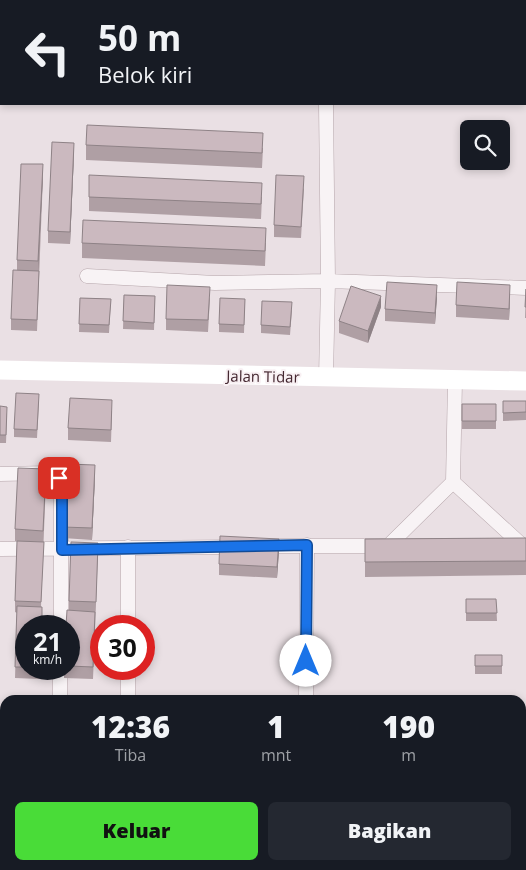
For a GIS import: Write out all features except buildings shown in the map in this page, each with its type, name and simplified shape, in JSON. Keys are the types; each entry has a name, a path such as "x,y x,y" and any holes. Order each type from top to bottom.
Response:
{"main road":[{"name":"Jalan Tidar","path":"0,370 526,381"}],"street":[{"path":"326,105 328,281 326,378"},
{"path":"87,276 215,283 328,281 526,288"},
{"path":"387,546 453,482 455,381"},
{"path":"0,474 46,472 59,478 62,489 61,615"},
{"path":"453,482 525,547"},
{"path":"0,549 62,550 307,545 405,547"},
{"path":"306,695 307,545"},
{"path":"506,547 525,547"},
{"path":"128,548 128,615"},
{"path":"60,680 60,695"},
{"path":"128,680 128,695"}],"route":[{"path":"59,478 62,489 62,550 307,545 306,661"}]}
